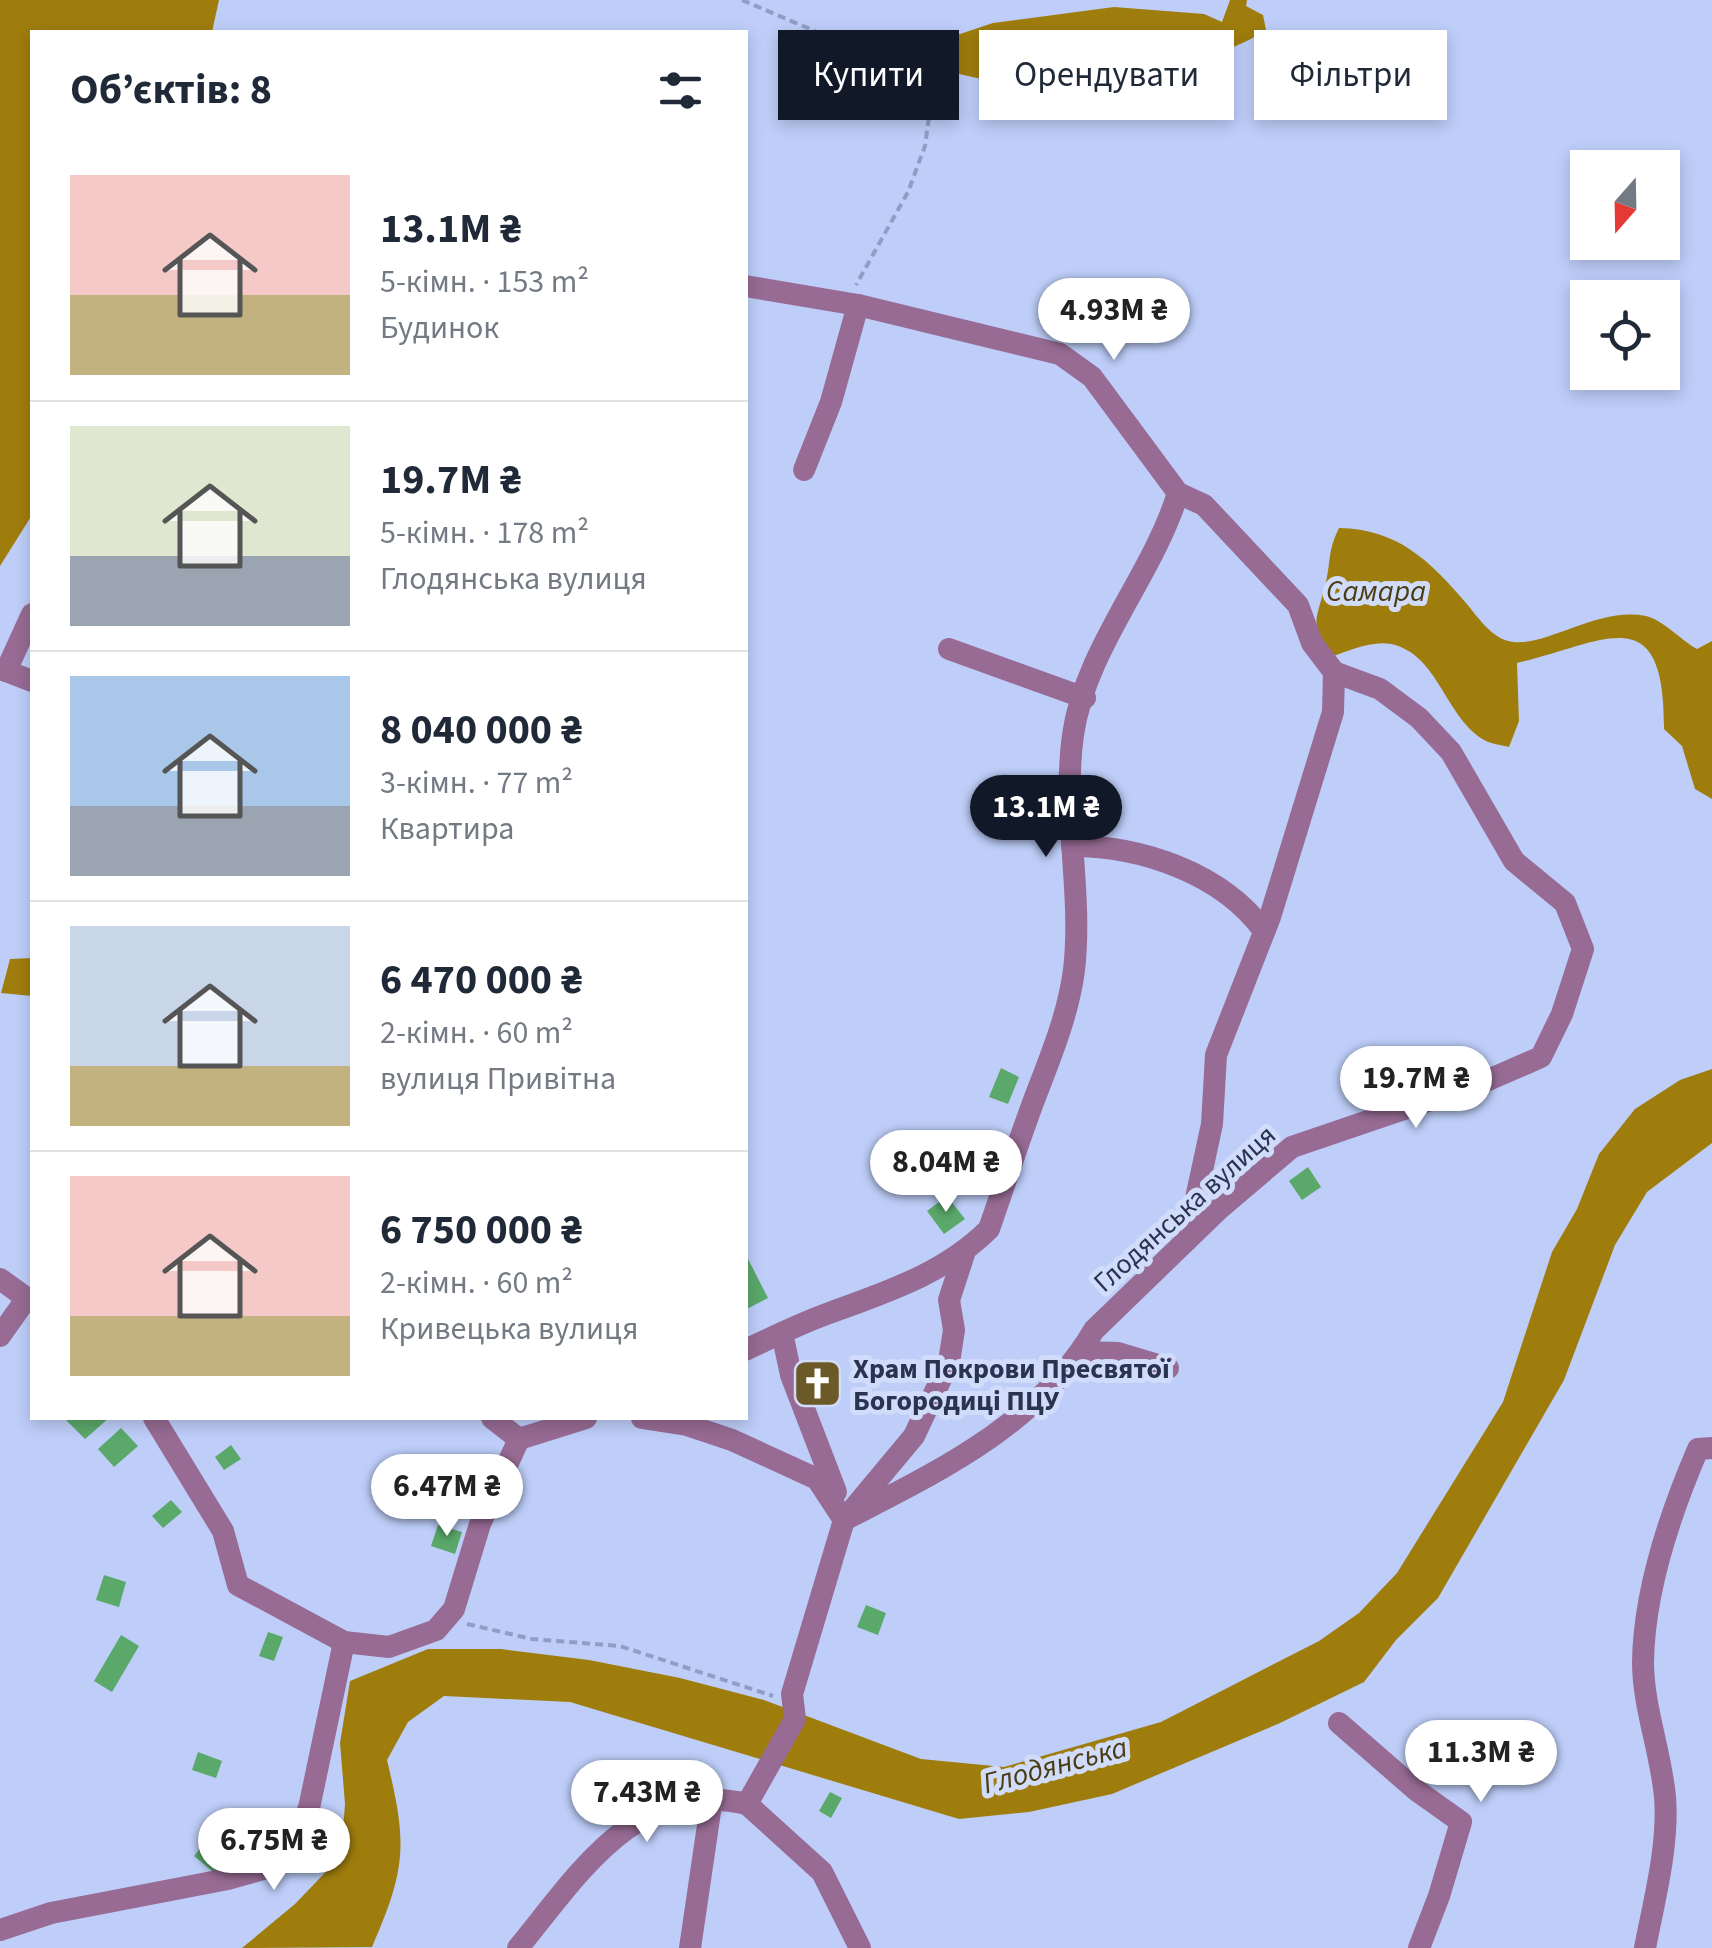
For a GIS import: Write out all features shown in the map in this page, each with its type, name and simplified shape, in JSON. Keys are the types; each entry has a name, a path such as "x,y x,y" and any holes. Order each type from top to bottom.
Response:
{"street":[{"path":"748,287 858,305 1060,354 1092,378 1178,493 1204,505 1298,606 1312,643 1334,672 1334,712 1264,932 1216,1055 1212,1124 1186,1240"},
{"path":"804,470 831,402 858,305"},
{"path":"748,1349 904,1286 964,1254 989,1230 1067,1010 1074,966 1073,733 1129,593 1166,533 1178,493"},
{"path":"30,618 3,673 30,680"},
{"path":"949,649 1085,698"},
{"name":"Глодянська вулиця","path":"844,1520 931,1475 1028,1412 1081,1352 1094,1330 1186,1240 1292,1147 1486,1081 1541,1057 1562,1014 1583,949 1565,903 1514,861 1450,752 1419,718 1380,689 1334,672"},
{"path":"1072,846 1107,846 1173,864 1250,911 1264,932"},
{"path":"748,1804 759,1778 796,1719 792,1694 844,1520 914,1436 949,1362 954,1330 949,1300 964,1254"},
{"path":"0,1279 30,1300 0,1336"},
{"path":"782,1334 791,1374 814,1440 832,1475 844,1520"},
{"path":"1081,1352 1118,1354 1168,1368"},
{"path":"155,1420 224,1531 238,1585 344,1642 388,1647 436,1630 454,1609 480,1524 519,1439 580,1420"},
{"path":"495,1420 519,1439"},
{"path":"655,1420 687,1425 732,1440 817,1479 844,1520"},
{"path":"1645,1948 1665,1799 1643,1668 1644,1634 1650,1593 1686,1476 1698,1449 1712,1448"},
{"path":"0,1930 52,1913 228,1879 267,1868 291,1850 309,1808 344,1642"},
{"path":"1339,1723 1416,1790 1460,1822 1439,1896 1418,1948"},
{"path":"690,1948 712,1798"},
{"path":"518,1948 592,1859 628,1826 663,1807 712,1798 748,1804 822,1872 859,1948"}],"path":[{"path":"742,0 817,32 854,38 900,71 922,92 930,110 925,146 908,192 856,284 858,305"},
{"path":"446,1618 532,1638 620,1646 772,1696 792,1694"}],"water":[{"path":"0,0 219,0 212,30 30,30 30,518 0,566"},
{"path":"1230,0 1247,0 1246,6 1263,15 1266,30 1254,30 1254,38 1234,47 1234,30 979,30 979,78 959,74 959,34 993,23 1114,7 1204,14 1222,22"},
{"name":"Самара","path":"1339,528 1379,534 1411,550 1439,574 1489,629 1505,640 1534,640 1607,617 1626,615 1652,618 1697,649 1712,641 1712,799 1695,789 1682,746 1664,729 1662,687 1654,659 1641,644 1624,638 1602,640 1517,663 1519,721 1509,747 1486,741 1472,731 1431,673 1407,650 1376,644 1331,657 1319,636 1316,620"},
{"path":"30,958 30,996 1,993 10,959"},
{"name":"Глодянська","path":"1712,1069 1712,1143 1647,1192 1615,1245 1564,1380 1438,1598 1396,1640 1364,1682 1280,1723 1112,1794 1029,1812 959,1819 570,1702 444,1696 408,1722 387,1760 398,1813 400,1855 392,1896 372,1947 242,1948 295,1904 341,1856 345,1804 340,1743 350,1681 428,1649 501,1649 589,1660 680,1678 764,1700 921,1759 1004,1767 1161,1722 1319,1641 1359,1613 1397,1573 1503,1402 1552,1252 1577,1209 1599,1154 1635,1109 1680,1080"}],"building":[{"path":"1001,1068 1019,1077 1008,1104 989,1097"},
{"path":"1308,1167 1321,1187 1302,1200 1289,1181"},
{"path":"947,1196 965,1219 944,1234 927,1211"},
{"path":"748,1259 768,1298 748,1308"},
{"path":"66,1420 107,1420 85,1439"},
{"path":"121,1428 138,1446 114,1467 98,1449"},
{"path":"231,1445 241,1459 224,1470 215,1457"},
{"path":"171,1500 182,1512 163,1528 152,1516"},
{"path":"438,1525 462,1532 455,1554 431,1546"},
{"path":"104,1575 126,1582 119,1607 96,1600"},
{"path":"866,1605 886,1613 878,1635 857,1627"},
{"path":"268,1632 283,1637 274,1661 259,1656"},
{"path":"121,1635 139,1646 112,1692 94,1681"},
{"path":"198,1752 222,1761 216,1778 192,1770"},
{"path":"830,1792 842,1798 831,1818 819,1811"},
{"path":"215,1830 239,1848 217,1875 194,1856"}],"place":[{"name":"Храм Покрови Пресвятої Богородиці ПЦУ","path":"818,1384"}]}
